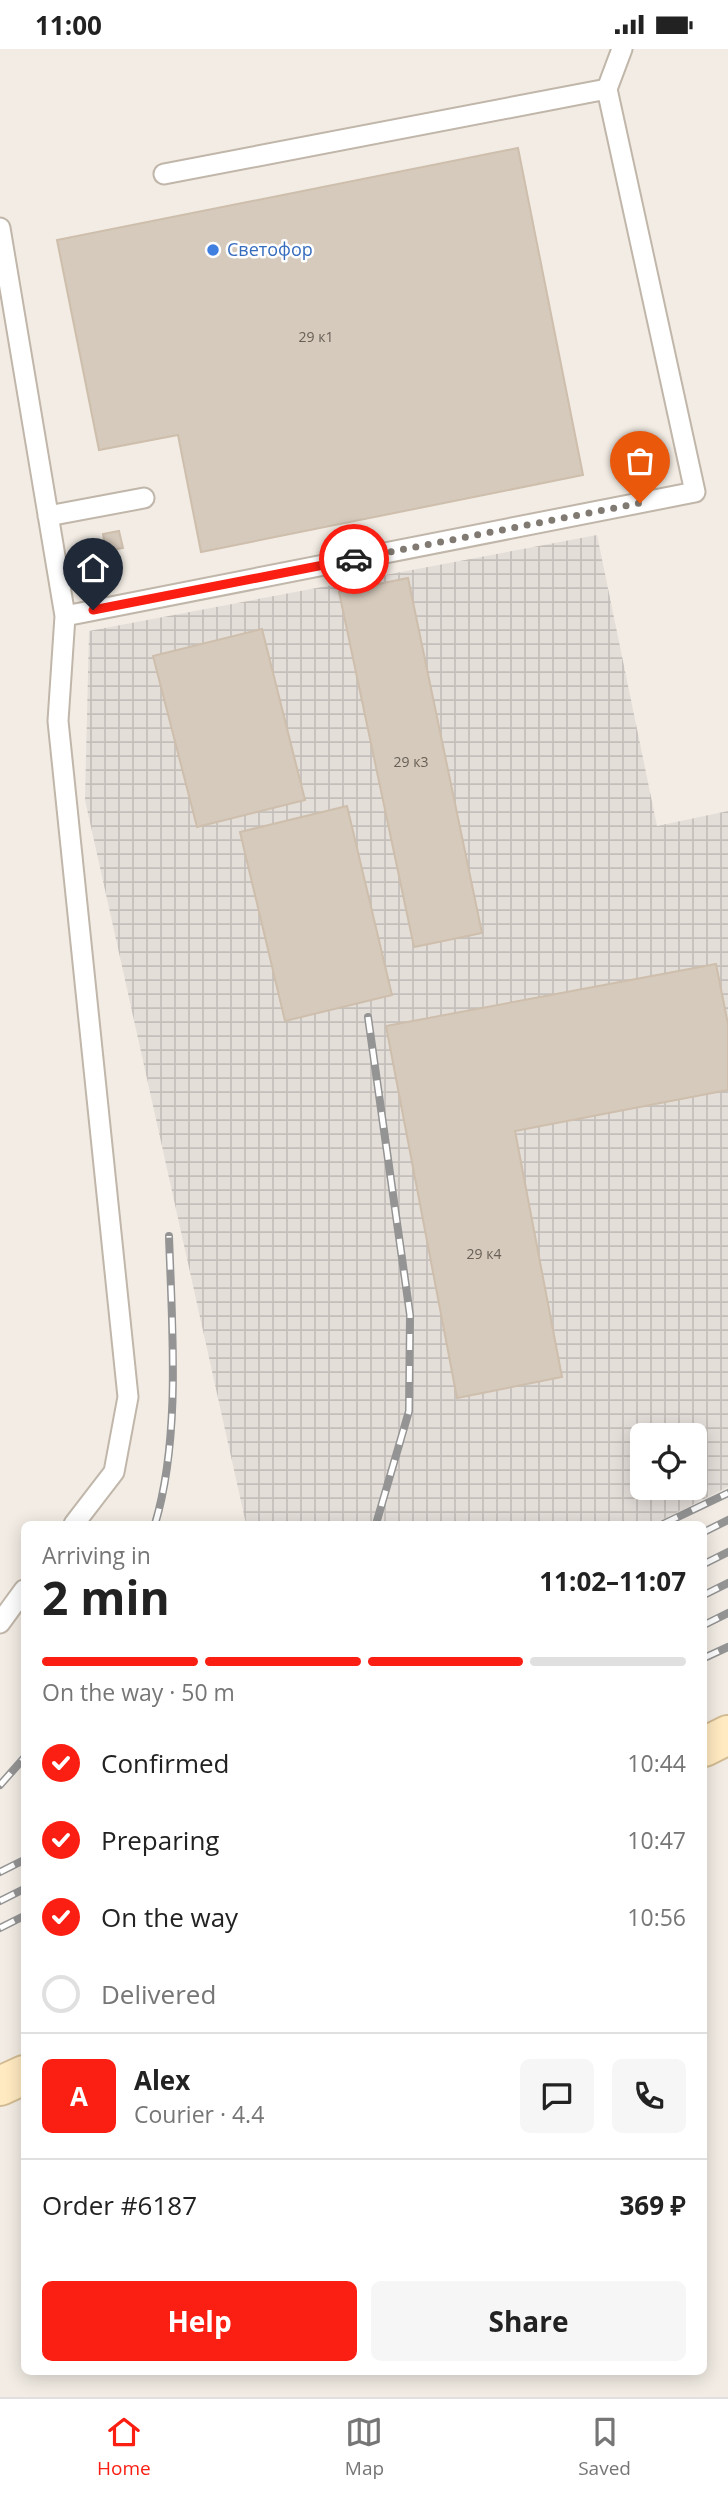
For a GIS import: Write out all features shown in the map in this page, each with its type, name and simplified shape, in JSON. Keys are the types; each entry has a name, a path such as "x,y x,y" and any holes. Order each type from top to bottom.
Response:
{"street":[{"path":"707,1746 728,1735"},
{"path":"0,2087 21,2076"}],"lane":[{"path":"65,616 695,492 607,89 622,49"},
{"path":"164,174 607,89"},
{"path":"0,228 65,616 58,721 128,1397 114,1472 76,1521"},
{"path":"48,516 144,498"},
{"path":"0,1623 21,1594"}],"shaded area":[{"path":"597,535 657,826 728,811 728,1487 707,1498 707,1423 630,1423 630,1500 702,1500 660,1521 245,1521 85,800 89,631"}],"building":[{"path":"518,148 583,475 201,552 178,435 99,450 57,240"},
{"path":"119,531 123,548 106,551 103,534"},
{"path":"408,578 482,933 414,947 339,592"},
{"path":"262,629 305,800 197,827 153,656"},
{"path":"347,806 392,995 285,1021 240,832"},
{"path":"716,964 728,1024 728,1090 515,1131 562,1377 457,1398 386,1026"}],"railway":[{"path":"368,1017 410,1315 409,1411 377,1521"},
{"path":"156,1521 169,1455 172,1419 173,1344 169,1236"},
{"path":"669,1521 728,1493"},
{"path":"707,1530 728,1520"},
{"path":"707,1562 728,1552"},
{"path":"707,1594 728,1583"},
{"path":"707,1624 728,1613"},
{"path":"707,1657 728,1647"},
{"path":"0,1785 21,1761"},
{"path":"0,1872 21,1862"},
{"path":"0,1901 21,1890"},
{"path":"0,1928 21,1918"}],"way so far":[{"path":"354,559 640,503"}],"place":[{"name":"Светофор","path":"213,250"}],"route":[{"path":"93,610 354,559"}]}
